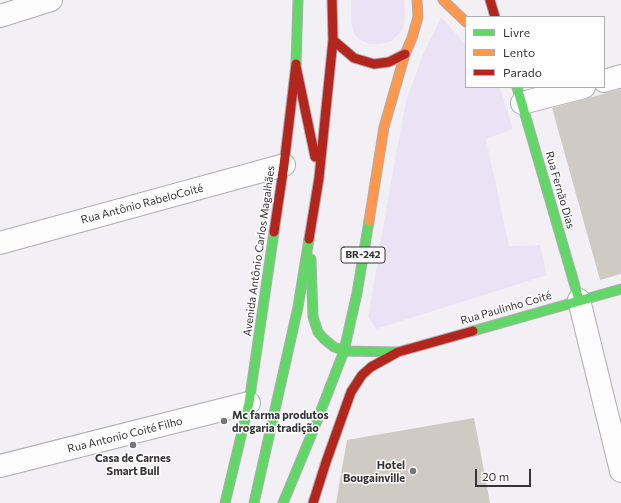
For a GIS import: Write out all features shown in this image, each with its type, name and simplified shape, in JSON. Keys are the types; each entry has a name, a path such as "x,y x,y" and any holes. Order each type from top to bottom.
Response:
{"main road":[{"name":"Avenida Antônio Carlos Magalhães","path":"225,503 249,403 284,165 296,66 298,0"},
{"path":"254,503 298,307 319,178 333,40 332,0"},
{"name":"BR-242","path":"283,503 344,351 357,293 384,127 405,54 412,38 418,17 417,0"},
{"path":"443,0 465,21"},
{"path":"490,0 495,16"},
{"path":"333,40 354,58 374,64 389,62 405,54"},
{"path":"296,66 319,178"},
{"name":"Rua Fernão Dias","path":"520,95 580,300"},
{"path":"310,234 313,317 318,332 334,347 344,351 398,352"},
{"name":"Rua Paulinho Coité","path":"398,352 621,289"},
{"path":"313,503 351,392 362,375 371,367 398,352"}],"street":[{"path":"0,16 51,0"},
{"path":"605,81 621,76"},
{"path":"520,95 532,100 580,88"},
{"name":"Rua Antônio RabeloCoité","path":"0,243 284,165"},
{"path":"580,300 621,471"},
{"name":"Rua Antonio Coité Filho","path":"0,466 249,403"}],"shaded area":[{"path":"351,0 404,0 405,17 403,28 390,42 370,44 360,40 354,34 351,22"},
{"path":"441,17 465,44 465,88 500,88 513,129 486,139 509,246 540,245 547,275 376,329 368,317 406,101 422,57"}],"building":[{"path":"621,89 621,274 600,280 552,108"},
{"name":"Hotel Bougainville","path":"474,418 490,503 336,503 347,440"}],"traffic: fast":[{"path":"296,64 298,0"},
{"path":"517,88 579,300"},
{"path":"283,503 344,351 357,293 369,221"},
{"path":"225,503 249,403 274,232"},
{"path":"254,503 298,307 309,239"},
{"path":"311,259 313,317 318,332 324,339 334,347 344,351 397,352"},
{"path":"473,331 621,289"}],"traffic: slow":[{"path":"369,221 384,127 405,54 412,38 418,17 417,0"},
{"path":"443,0 465,21"}],"traffic: jam":[{"path":"309,239 319,178 333,40 332,0"},
{"path":"490,0 495,16"},
{"path":"333,40 354,58 374,64 389,62 405,54"},
{"path":"274,232 284,165 296,64"},
{"path":"296,66 315,157"},
{"path":"313,503 351,392 362,375 371,367 398,352 473,331"}],"place":[{"name":"Mc farma produtos drogaria tradição","path":"224,421"},
{"name":"Casa de Carnes Smart Bull","path":"133,445"},
{"name":"Hotel Bougainville","path":"413,471"}]}
